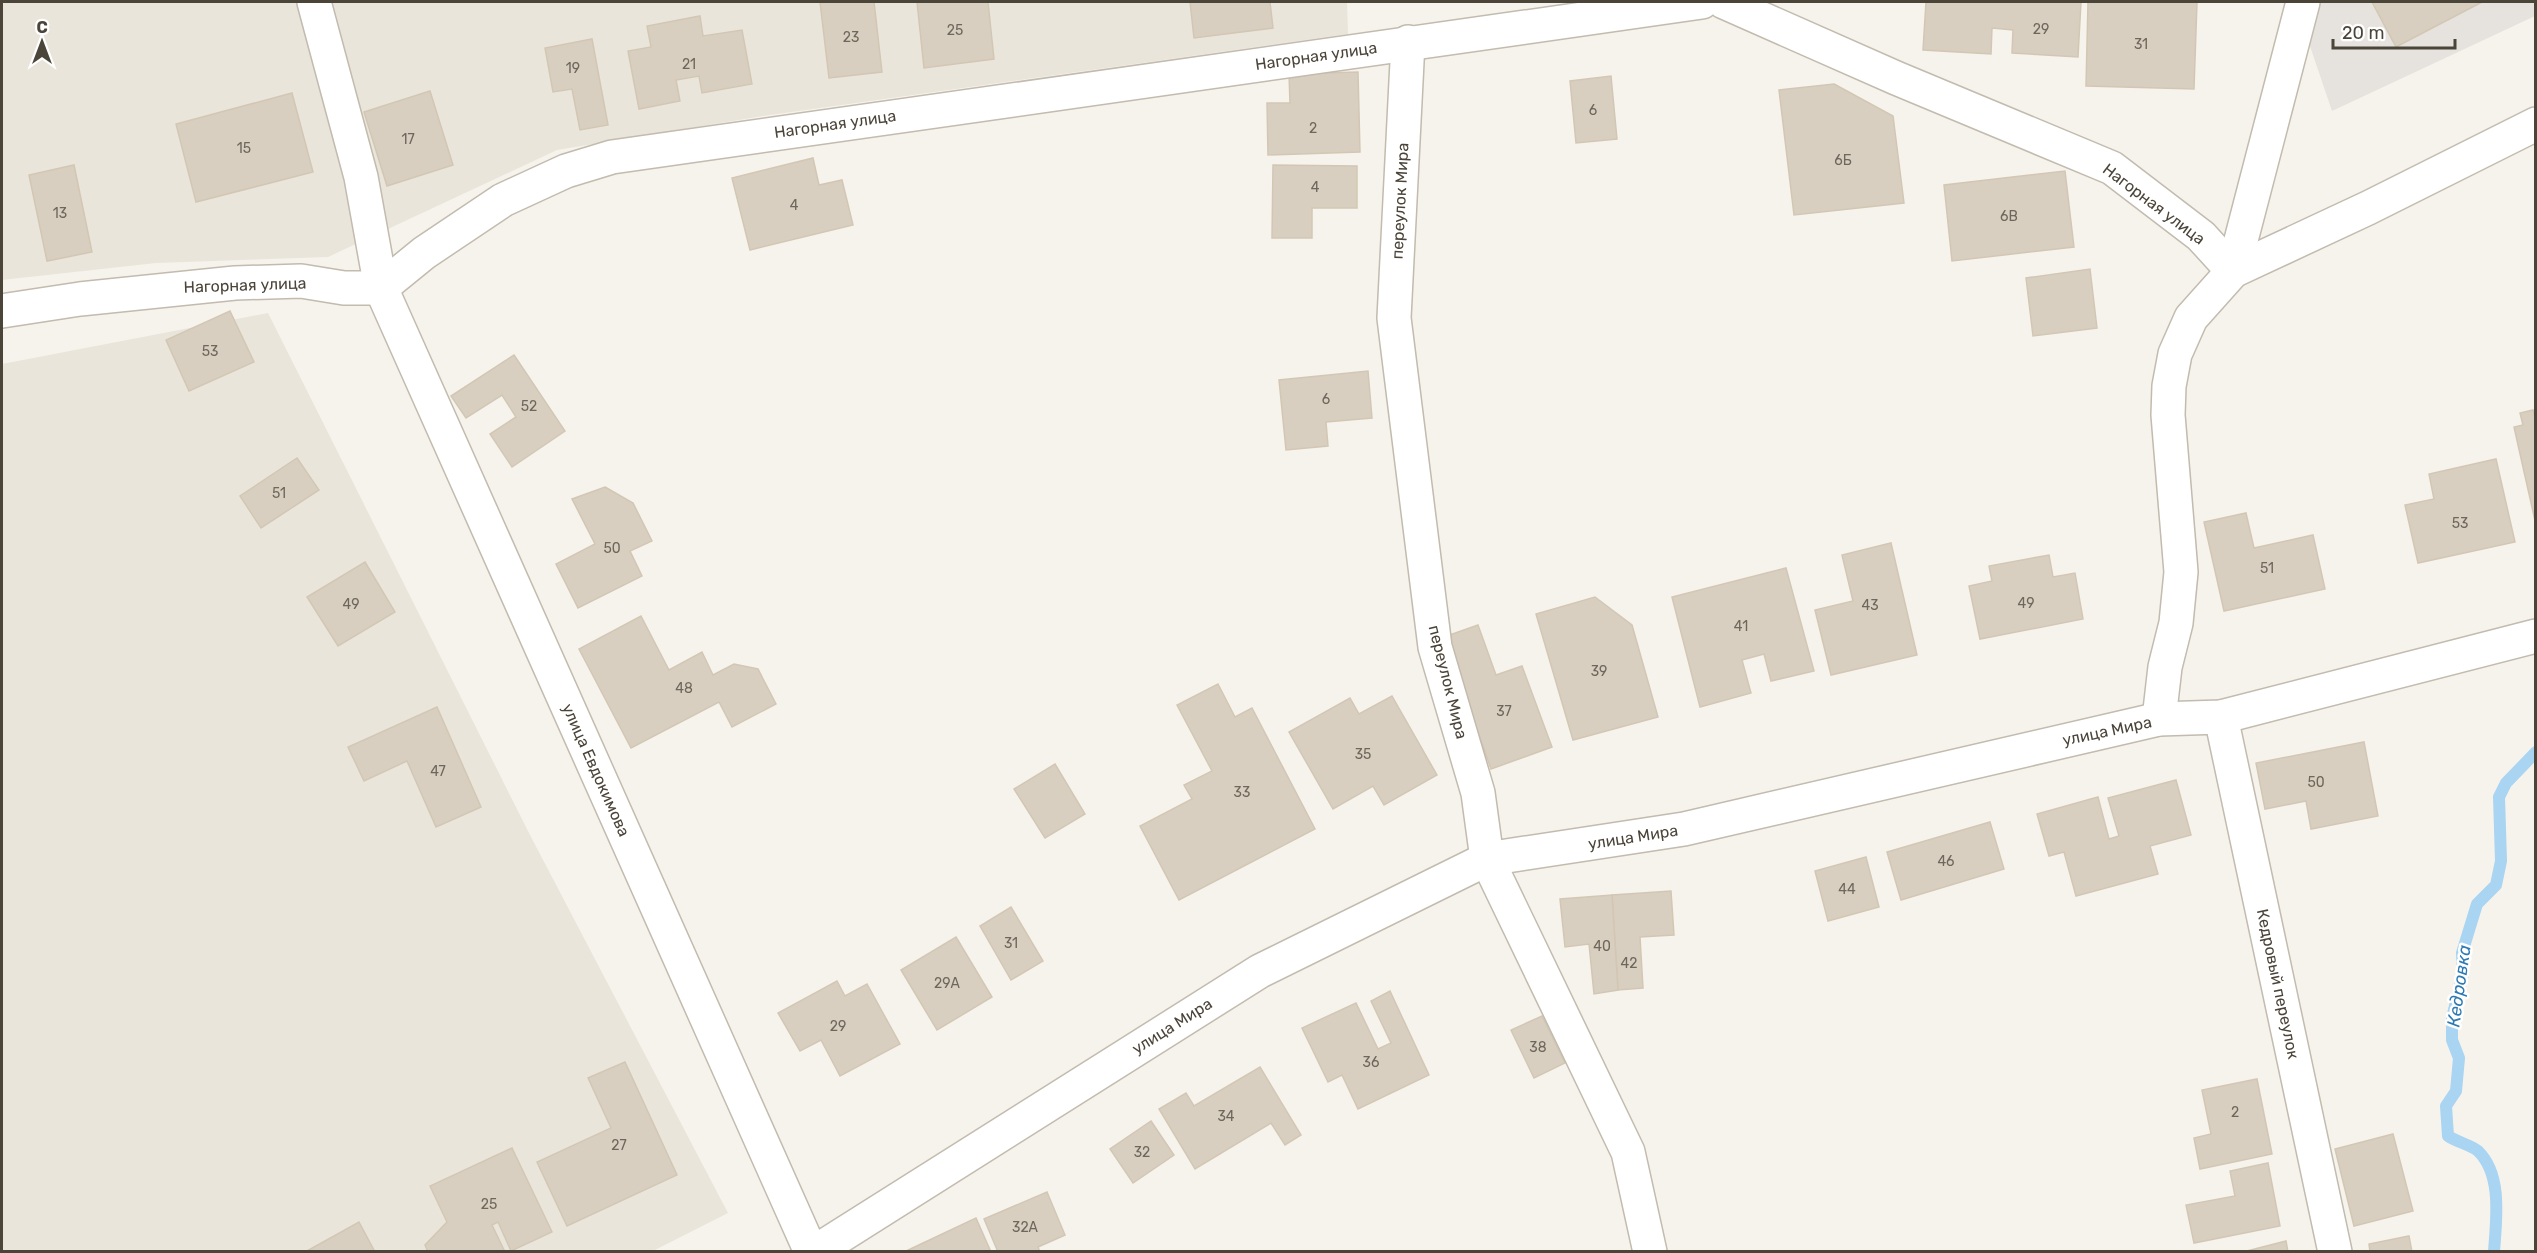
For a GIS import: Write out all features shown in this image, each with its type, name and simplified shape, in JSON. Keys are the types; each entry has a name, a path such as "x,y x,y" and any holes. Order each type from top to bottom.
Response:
{"street":[{"name":"улица Евдокимова","path":"314,2 361,177 381,288 813,1251"},
{"name":"Нагорная улица","path":"2,312 91,297 235,283 301,281 344,288 381,288 424,252 503,200 566,171 612,157 1702,2"},
{"name":"Нагорная улица","path":"1724,2 1896,78 2112,168 2201,236 2233,272"},
{"path":"2233,272 2303,2"},
{"name":"переулок Мира","path":"1408,42 1394,318 1435,647 1478,793 1487,859 1628,1152 1650,1251"},
{"path":"2159,719 2165,667 2176,623 2181,572 2168,415 2169,386 2175,354 2191,318 2233,272 2368,208 2535,124"},
{"name":"улица Мира","path":"813,1251 1260,971 1487,859 1684,829 2159,719 2221,717 2535,636"},
{"name":"Кедровый переулок","path":"2221,717 2335,1251"}],"shaded area":[{"path":"2,2 1347,2 1348,34 763,116 557,150 328,257 156,263 2,280"},
{"path":"2295,2 2535,2 2535,16 2332,111"},
{"path":"268,313 530,835 728,1213 653,1251 2,1252 2,364"}],"building":[{"path":"820,2 874,2 882,72 829,78"},
{"path":"917,2 988,2 994,59 924,68"},
{"path":"1190,2 1270,2 1273,28 1194,38"},
{"path":"1926,2 2081,2 2078,57 2012,53 2013,30 1992,28 1991,54 1923,50"},
{"path":"2088,2 2197,2 2194,89 2086,86"},
{"path":"2372,2 2482,2 2396,47"},
{"path":"700,16 703,36 742,30 752,84 702,93 699,76 676,80 680,101 639,109 628,51 651,47 647,26"},
{"path":"592,39 608,125 580,130 572,89 553,92 545,48"},
{"path":"1358,72 1360,152 1268,155 1267,103 1290,103 1289,74"},
{"path":"1611,76 1617,139 1576,143 1570,81"},
{"path":"1834,84 1893,116 1904,203 1794,215 1779,90"},
{"path":"430,91 453,165 387,186 364,112"},
{"path":"292,93 313,172 196,202 176,124"},
{"path":"813,158 819,185 842,180 853,225 750,250 732,178"},
{"path":"74,165 92,252 47,261 29,175"},
{"path":"1273,165 1357,166 1357,208 1312,208 1312,238 1272,238"},
{"path":"2065,171 2074,247 1952,261 1944,185"},
{"path":"2090,269 2097,328 2033,336 2026,278"},
{"path":"230,311 254,362 189,391 166,340"},
{"path":"514,355 565,431 512,467 490,434 516,417 502,395 466,418 451,396"},
{"path":"1368,371 1372,418 1326,422 1328,446 1286,450 1279,380"},
{"path":"2533,410 2536,423 2536,525 2514,427 2523,425 2520,413"},
{"path":"297,458 319,490 261,528 240,496"},
{"path":"2496,459 2515,542 2418,563 2405,505 2434,499 2429,474"},
{"path":"605,487 633,503 652,541 630,551 642,576 578,608 556,564 595,544 572,499"},
{"path":"2246,513 2254,548 2313,535 2325,589 2224,611 2204,522"},
{"path":"1891,543 1917,655 1831,675 1815,610 1853,601 1842,555"},
{"path":"2049,555 2053,577 2075,573 2083,619 1980,639 1969,586 1992,581 1989,566"},
{"path":"365,562 395,612 338,646 307,597"},
{"path":"1786,568 1814,671 1771,681 1764,654 1742,660 1751,693 1700,707 1672,597"},
{"path":"1595,597 1632,625 1658,717 1573,740 1536,614"},
{"path":"641,616 669,670 702,652 713,675 734,664 758,669 776,704 732,727 719,702 631,748 579,649"},
{"path":"1478,625 1496,675 1522,666 1552,747 1491,769 1444,637"},
{"path":"1218,684 1235,717 1252,708 1315,829 1179,900 1140,826 1192,799 1184,785 1212,771 1177,705"},
{"path":"1392,696 1437,775 1384,805 1373,786 1333,809 1289,732 1350,698 1359,714"},
{"path":"437,707 481,807 436,827 407,761 364,781 348,747"},
{"path":"2364,742 2378,816 2311,829 2306,801 2265,809 2256,763"},
{"path":"1055,764 1085,814 1045,838 1014,789"},
{"path":"2176,780 2191,835 2150,846 2158,874 2076,896 2064,852 2049,856 2037,814 2098,797 2109,839 2119,836 2108,798"},
{"path":"1990,822 2004,869 1901,900 1887,852"},
{"path":"1866,857 1879,907 1828,921 1815,871"},
{"path":"1671,891 1674,935 1640,937 1643,988 1618,990 1612,895"},
{"path":"1612,895 1618,990 1594,994 1589,944 1565,947 1560,899"},
{"path":"1011,907 1043,961 1011,980 980,926"},
{"path":"956,937 992,997 937,1030 901,970"},
{"path":"837,981 845,996 867,984 900,1044 840,1076 821,1040 800,1051 778,1013"},
{"path":"1390,991 1429,1075 1358,1109 1342,1075 1328,1082 1302,1028 1356,1003 1378,1049 1391,1043 1371,1001"},
{"path":"1542,1016 1565,1063 1534,1078 1511,1030"},
{"path":"625,1062 677,1175 567,1226 537,1162 611,1128 588,1078"},
{"path":"1260,1067 1301,1135 1285,1145 1271,1123 1195,1169 1159,1109 1186,1093 1194,1106"},
{"path":"2257,1079 2272,1154 2200,1169 2194,1138 2211,1134 2202,1090"},
{"path":"1151,1121 1174,1155 1133,1183 1110,1149"},
{"path":"2393,1134 2413,1211 2354,1226 2335,1149"},
{"path":"512,1148 552,1232 511,1251 498,1222 492,1225 505,1252 428,1252 425,1245 447,1222 430,1186"},
{"path":"2268,1163 2280,1226 2194,1243 2186,1205 2235,1196 2230,1171"},
{"path":"1047,1192 1065,1235 1038,1247 1040,1252 998,1252 984,1219"},
{"path":"976,1218 991,1252 904,1252"},
{"path":"359,1222 375,1252 305,1252"},
{"path":"2409,1236 2412,1252 2370,1252 2369,1244"},
{"path":"2286,1241 2288,1252 2243,1252"}],"waterway":[{"name":"Кедровка","path":"2494,1252 2496,1199 2491,1173 2486,1161 2478,1151 2448,1136 2446,1106 2456,1091 2459,1058 2452,1040 2452,1018 2463,974 2462,953 2477,904 2496,885 2501,861 2499,797 2506,783 2536,752"}]}
